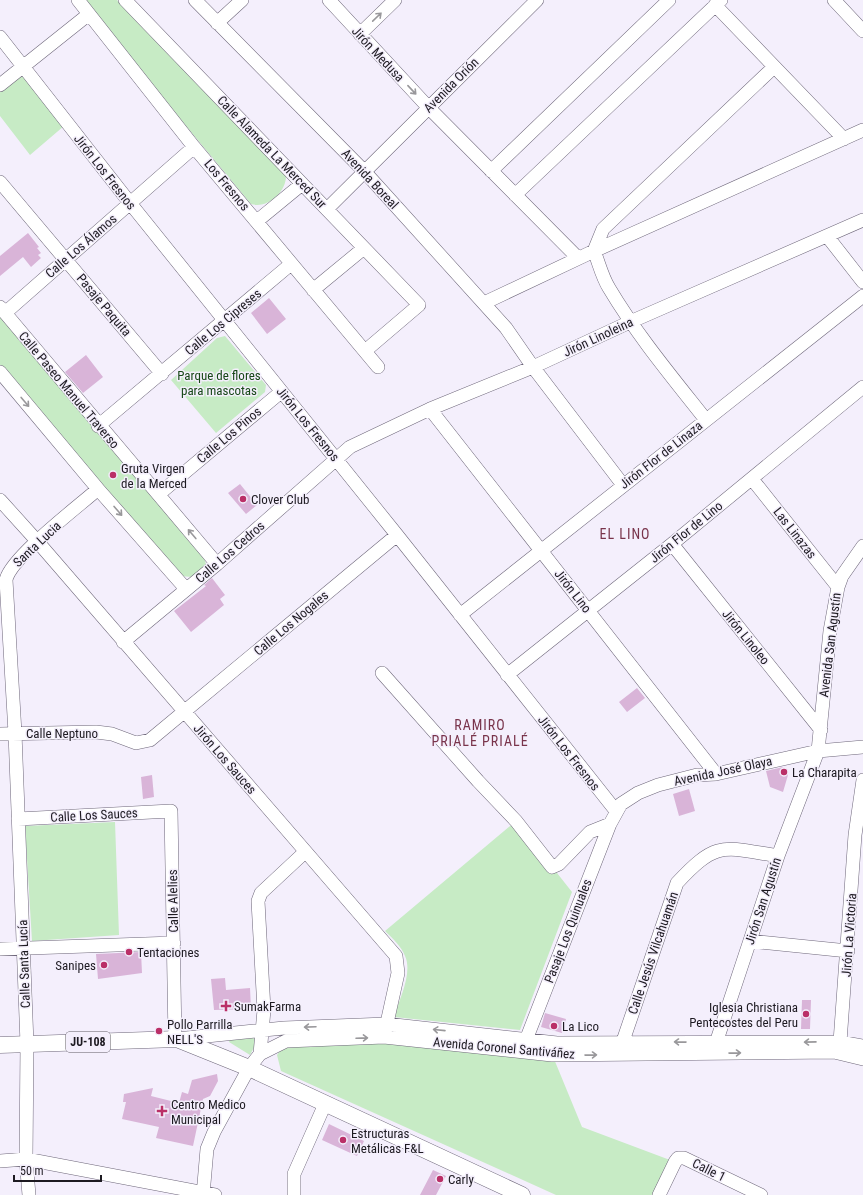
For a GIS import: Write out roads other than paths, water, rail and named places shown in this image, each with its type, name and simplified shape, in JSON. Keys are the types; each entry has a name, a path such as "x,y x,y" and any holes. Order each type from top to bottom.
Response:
{"main road":[{"name":"JU-108","path":"0,1045 176,1039 249,1068 522,1195"}],"street":[{"name":"Los Fresnos","path":"78,0 194,147 378,367"},
{"name":"Calle Alameda La Merced Sur","path":"125,0 419,305 365,351"},
{"name":"Avenida Boreal","path":"195,0 364,171 506,328 533,367"},
{"path":"217,23 242,0"},
{"name":"Jirón Medusa","path":"329,0 428,107 578,258"},
{"path":"360,34 395,0"},
{"name":"Avenida Orión","path":"326,209 537,0"},
{"path":"492,171 670,0"},
{"path":"834,0 863,31"},
{"path":"515,195 718,3 774,67 844,139"},
{"path":"0,86 89,14"},
{"name":"Jirón Los Fresnos","path":"0,37 130,204 337,460 616,811"},
{"path":"706,420 642,340 630,322 608,287 594,251 604,229 774,67"},
{"path":"484,303 578,258 863,130"},
{"name":"Calle Los Álamos","path":"2,310 66,259 194,147"},
{"name":"Pasaje Paquita","path":"0,182 162,374"},
{"path":"256,221 302,184"},
{"name":"Jirón Linoleina","path":"337,460 350,447 430,409 533,367 630,322 863,220"},
{"path":"827,236 863,282"},
{"path":"313,290 364,248"},
{"name":"Calle Los Cipreses","path":"98,426 162,374 291,264"},
{"name":"Jirón Flor de Linaza","path":"460,615 863,296"},
{"name":"Calle Paseo Manuel Traverso","path":"2,310 98,426 159,494 217,564"},
{"path":"533,367 623,485"},
{"path":"0,372 98,489 186,589"},
{"name":"Jirón Flor de Lino","path":"508,675 672,544 863,387"},
{"name":"Calle Los Pinos","path":"159,494 281,392"},
{"name":"Jirón Lino","path":"430,409 716,774"},
{"name":"Calle Los Cedros","path":"123,642 217,564 337,460"},
{"name":"Las Linazas","path":"752,478 838,587"},
{"name":"Santa Lucia","path":"15,733 6,580 13,565 38,541 98,489"},
{"name":"Jirón Los Sauces","path":"0,500 38,541 123,642 396,956 398,973 384,1037"},
{"name":"Calle Los Nogales","path":"185,712 396,535"},
{"name":"Jirón Linoleo","path":"672,544 820,730"},
{"name":"Avenida San Agustín","path":"818,751 830,630 838,587 842,576 863,546"},
{"path":"382,672 478,781 516,821 552,866 559,864 590,832 610,824"},
{"name":"Calle Neptuno","path":"0,734 96,732 112,734 136,743 150,740 185,712"},
{"name":"Calle Santa Lucía","path":"15,733 27,1044 26,1160 29,1195"},
{"name":"Avenida José Olaya","path":"616,811 621,804 630,797 648,788 697,775 716,774 818,751 863,747"},
{"name":"Jirón San Agustín","path":"716,1048 778,856 818,751"},
{"name":"Jirón La Victoria","path":"840,1042 848,951 858,882 856,835 863,780"},
{"name":"Calle Los Sauces","path":"18,819 171,811"},
{"name":"Calle Alelies","path":"171,811 176,1039"},
{"name":"Pasaje Los Quinuales","path":"525,1045 616,811"},
{"name":"Calle Jesús Vilcahuamán","path":"623,1042 677,883 694,864 710,852 728,848 778,856"},
{"path":"260,1054 264,1010 258,901 261,893 305,852"},
{"path":"750,941 848,951"},
{"path":"0,949 174,943"},
{"name":"Avenida Coronel Santiváñez","path":"176,1039 262,1030 386,1024 525,1045 552,1055 840,1042 863,1046"},
{"name":"Avenida Coronel Santiváñez","path":"207,1194 207,1149 214,1132 249,1068 260,1054 286,1041 384,1037 525,1045 623,1042 716,1048 834,1052 863,1059"},
{"path":"294,1195 294,1174 325,1104"},
{"name":"Calle 1","path":"659,1195 678,1158 684,1158 761,1195"},
{"path":"0,1161 26,1160 207,1194"}],"place":[{"name":"Gruta Virgen de la Merced","path":"113,475"},
{"name":"Clover Club","path":"243,499"},
{"name":"La Charapita","path":"784,772"},
{"name":"Tentaciones","path":"129,952"},
{"name":"Sanipes","path":"104,965"},
{"name":"SumakFarma","path":"226,1006"},
{"name":"Iglesia Christiana Pentecostes del Peru","path":"806,1014"},
{"name":"La Lico","path":"554,1026"},
{"name":"Pollo Parrilla NELL'S","path":"159,1031"},
{"name":"Centro Medico Municipal","path":"162,1111"},
{"name":"Estructuras Metálicas F&L","path":"343,1140"},
{"name":"Carly","path":"440,1179"}],"district":[{"name":"EL LINO","path":"625,534"},
{"name":"RAMIRO PRIALÉ PRIALÉ","path":"480,734"}],"park label":[{"name":"Parque de flores para mascotas","path":"219,382"}]}
